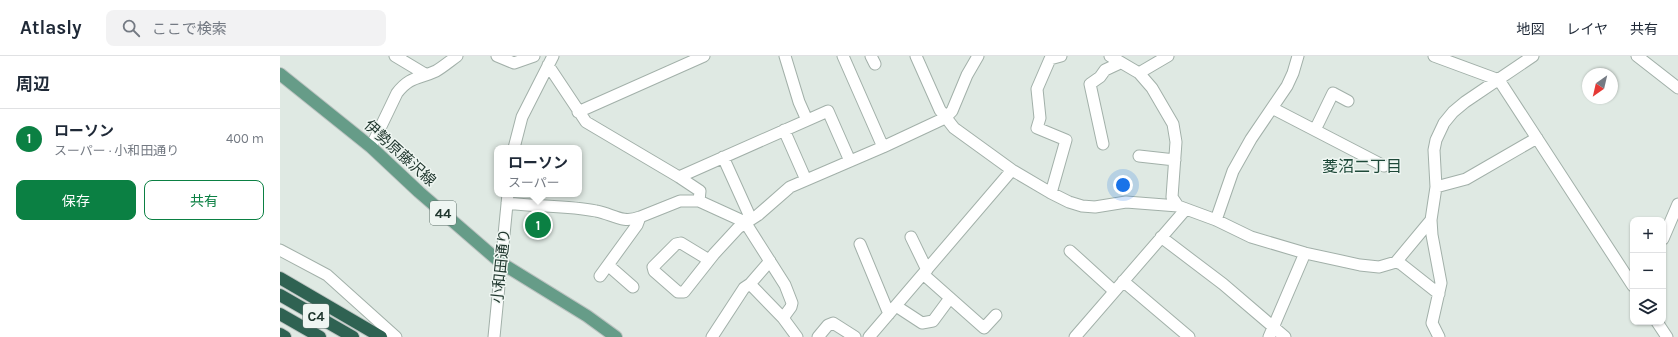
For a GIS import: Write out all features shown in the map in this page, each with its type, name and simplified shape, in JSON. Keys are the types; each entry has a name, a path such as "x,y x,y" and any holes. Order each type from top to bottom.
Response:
{"highway":[{"path":"280,278 381,337"},
{"name":"C4","path":"280,295 353,337"},
{"name":"C4","path":"280,314 320,337"},
{"path":"280,334 285,337"}],"main road":[{"name":"伊勢原藤沢線","path":"280,74 371,147 418,192 502,263 587,316 616,337"}],"street":[{"path":"395,56 425,74"},
{"path":"371,147 400,89 408,81 435,71 457,56"},
{"path":"497,56 514,63 534,56"},
{"path":"578,112 704,56"},
{"path":"785,56 799,102 807,120"},
{"path":"843,56 883,147"},
{"path":"916,56 940,110 954,128 1012,170 1051,193 1082,206 1095,207 1126,202 1182,207 1216,220 1251,237 1305,253 1360,265 1379,267 1396,262 1432,220"},
{"path":"709,260 681,243 676,244 653,268 654,271 678,292 684,292 709,260 748,221 758,215 790,187 883,147 945,118 952,111 967,75 978,56"},
{"path":"1051,193 1066,140 1037,128 1040,118 1037,89 1050,60 1061,56"},
{"path":"1110,56 1139,73 1156,94 1173,124 1176,142 1172,197 1182,207"},
{"path":"1139,73 1168,56"},
{"path":"1216,220 1233,171 1251,139 1293,73 1298,56"},
{"path":"1434,56 1499,80 1630,281"},
{"path":"1439,337 1432,323 1441,283 1432,235 1432,220 1436,187 1434,150 1436,140 1444,123 1453,112 1465,102 1533,56"},
{"path":"1638,56 1678,88"},
{"path":"551,61 578,112 586,122 700,191 699,201"},
{"path":"515,145 522,117 551,61"},
{"path":"1103,144 1090,84 1100,77 1105,70 1120,62"},
{"path":"1315,130 1333,93 1348,101"},
{"path":"1272,108 1384,166"},
{"path":"679,177 828,111 850,161"},
{"path":"784,130 806,180"},
{"path":"1436,187 1466,180 1537,138"},
{"path":"1139,156 1175,160"},
{"path":"724,157 748,221 785,285 792,303 791,307 783,318"},
{"path":"869,337 1012,170"},
{"path":"508,199 597,211 620,219 632,220 680,201 699,201 748,221"},
{"name":"小和田通り","path":"494,337 508,199"},
{"path":"1666,232 1678,206"},
{"path":"1075,337 1161,237 1182,207"},
{"path":"600,276 609,266 638,225 640,217"},
{"path":"911,237 925,272 950,298 984,328 996,315"},
{"path":"1161,237 1223,284 1271,332 1285,337"},
{"path":"860,244 892,310 922,323 933,321 950,298"},
{"path":"280,250 327,275 396,337"},
{"path":"1070,251 1114,291"},
{"path":"1271,332 1305,253"},
{"path":"712,337 744,288 750,284 770,261"},
{"path":"1396,262 1401,264 1439,294"},
{"path":"609,266 633,287"},
{"path":"1123,281 1189,337"},
{"path":"750,284 783,318 798,337"},
{"path":"818,337 828,325 833,323 855,337"},
{"path":"1659,325 1667,337"}],"place":[{"name":"ローソン","path":"538,225"}],"district":[{"name":"菱沼二丁目","path":"1362,166"}]}
